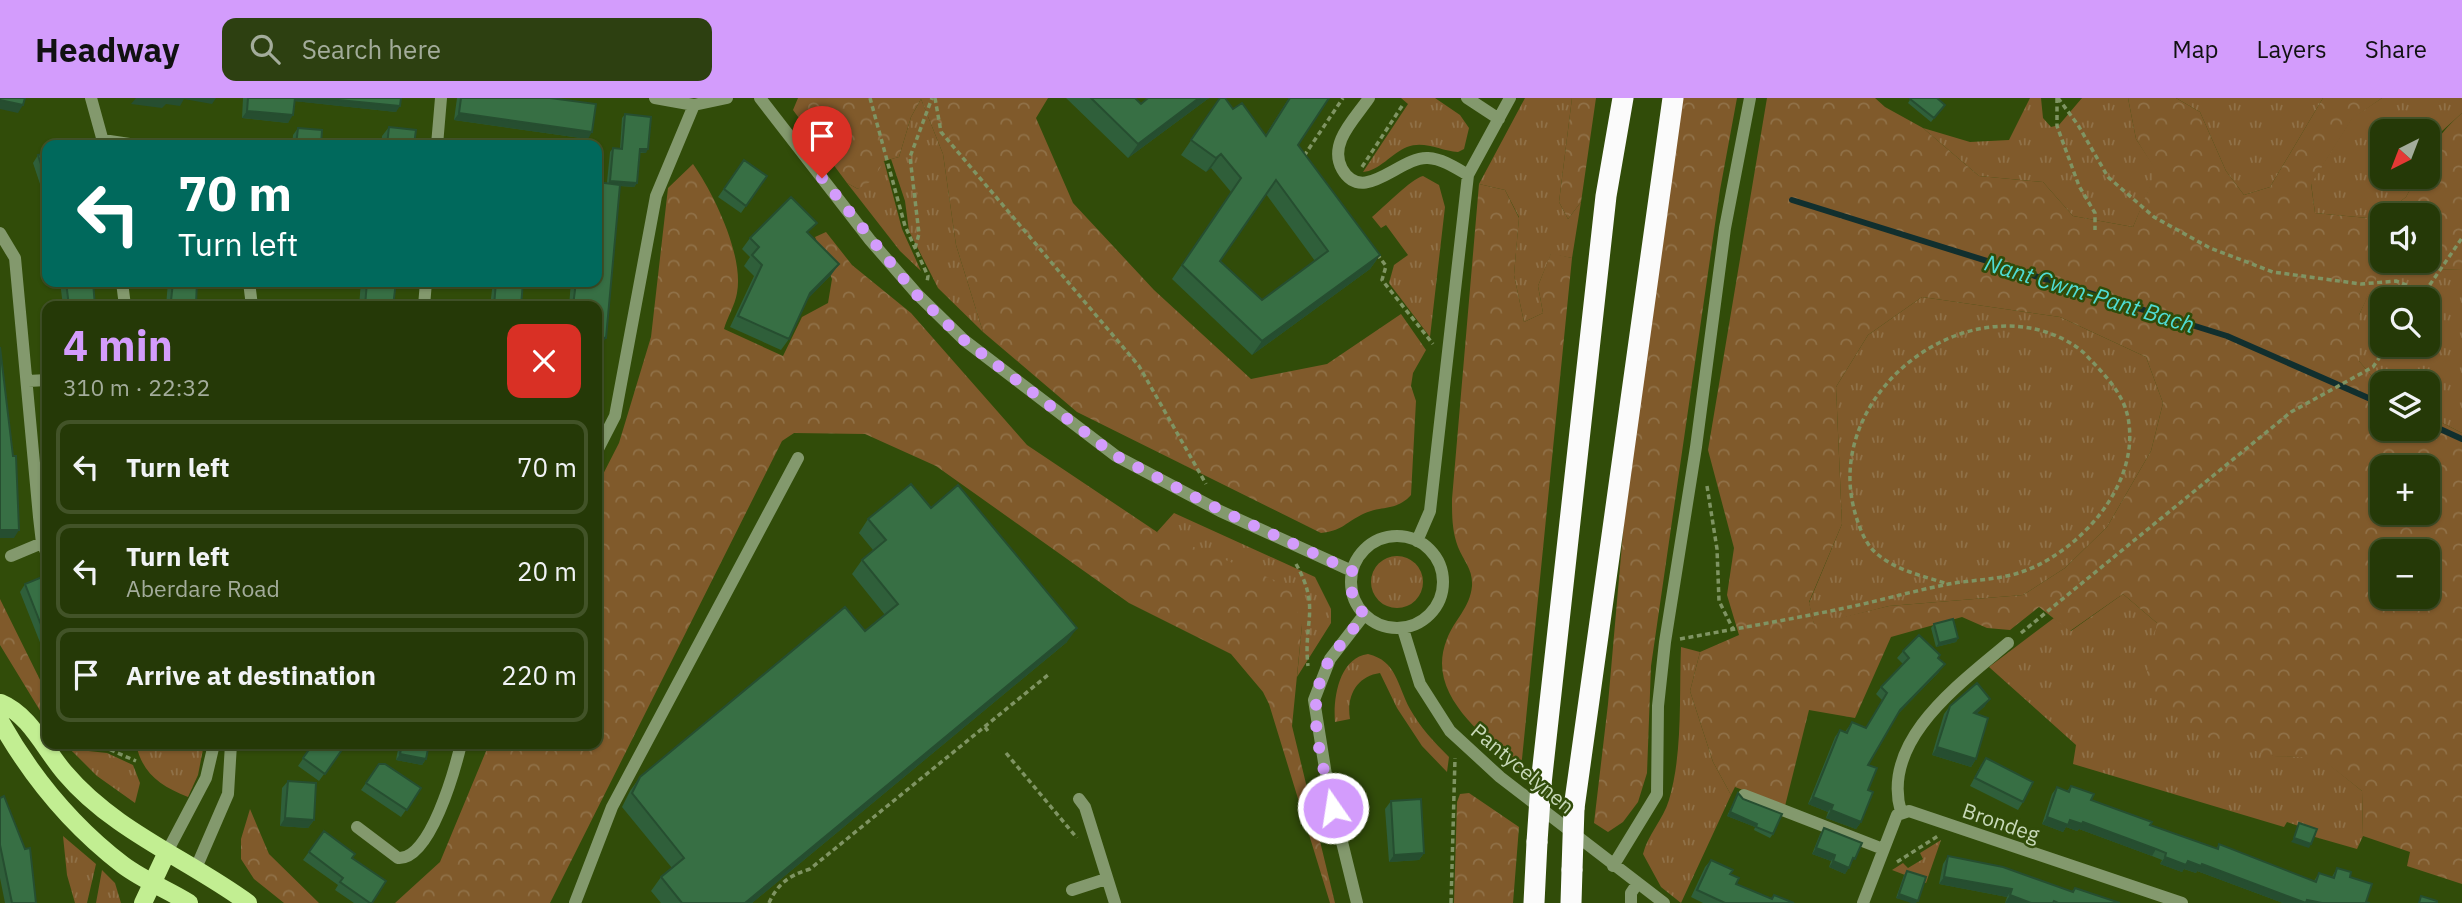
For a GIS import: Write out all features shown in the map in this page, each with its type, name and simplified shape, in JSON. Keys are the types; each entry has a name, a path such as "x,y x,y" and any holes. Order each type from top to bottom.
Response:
{"highway":[{"path":"1534,903 1541,784 1606,196 1623,98"},
{"path":"1572,903 1574,808 1673,98"}],"main road":[{"path":"42,743 16,709 0,709 19,754 68,814 125,866 183,901 196,869"},
{"path":"47,749 89,798 125,826 248,903"},
{"path":"143,903 167,852"}],"street":[{"path":"90,98 102,140"},
{"path":"438,140 441,98"},
{"path":"655,98 694,106 727,98"},
{"path":"760,98 870,240 916,294 964,340 1116,456 1220,510 1352,571"},
{"path":"1369,98 1337,146 1338,162 1350,179 1357,183 1371,182 1413,159 1429,158 1449,164 1468,175"},
{"path":"1467,98 1499,119"},
{"path":"1417,541 1430,511 1468,175 1510,98"},
{"path":"1613,866 1657,793 1658,706 1665,642 1696,447 1725,228 1750,98"},
{"path":"602,441 615,416 656,196 694,106"},
{"path":"0,233 15,258 42,528"},
{"path":"28,381 42,380"},
{"path":"575,903 612,807 798,458"},
{"path":"1404,536 1417,541 1438,561 1443,590 1429,616 1403,629 1382,626 1364,615 1352,595 1352,571 1357,559 1377,540 1404,536"},
{"path":"11,556 42,549"},
{"path":"1359,902 1327,781 1314,700 1330,659 1364,615"},
{"name":"Pantycelynen","path":"1403,629 1420,684 1450,731 1500,777 1664,903"},
{"path":"1863,903 1901,812 1896,792 1898,774 1916,735 1962,681 2008,643"},
{"path":"167,852 206,778 213,749"},
{"path":"196,869 229,794 231,749"},
{"path":"357,827 398,858 406,858 415,852 441,806 459,749"},
{"path":"1744,795 1881,855"},
{"path":"1079,799 1085,807 1115,903"},
{"name":"Brondeg","path":"1901,812 1943,823 2182,903"},
{"path":"1072,890 1106,879"},
{"path":"1631,903 1631,893 1637,884"}],"path":[{"path":"870,98 905,226 928,276 927,283 916,294"},
{"path":"915,248 919,234 910,157 933,98"},
{"path":"933,98 942,132 1139,366 1220,510"},
{"path":"1303,158 1343,98"},
{"path":"2058,98 2057,126 2079,186 2095,213 2095,230"},
{"path":"2058,98 2078,125 2108,177 2154,217 2210,248 2273,272 2361,284 2396,281 2411,287"},
{"path":"1359,172 1404,103"},
{"path":"2428,287 2462,238"},
{"path":"1370,245 1386,266 1382,280 1431,344 1436,345"},
{"path":"1665,642 1841,609 1948,584 1987,582 2028,570 2084,533 2122,481 2130,448 2129,421 2113,383 2080,349 2043,330 2006,324 1972,329 1937,344 1899,368 1863,416 1848,466 1850,494 1857,520 1871,549 1892,564 1948,584"},
{"path":"2008,643 2291,412 2373,367 2380,357"},
{"path":"1706,482 1717,549 1719,601 1733,629"},
{"path":"1300,547 1294,561 1307,584 1312,606 1306,650 1308,666"},
{"path":"769,903 775,889 793,874 810,869 1048,675"},
{"path":"985,727 990,734"},
{"path":"104,749 136,761"},
{"path":"1006,753 1077,839"},
{"path":"1451,903 1455,757"},
{"path":"1881,855 1891,865 1938,836 1943,823"}],"green space":[{"path":"798,98 1048,98 1036,118 1073,203 1154,290 1251,379 1327,364 1401,314 1426,350 1413,373 1411,386 1416,401 1411,495 1399,504 1368,512 1338,529 1321,533 1077,412 983,332 956,245 943,154 921,99 911,117 899,157 884,161 873,180 858,189 847,183 793,110"},
{"path":"1401,98 1435,98 1460,115 1469,128 1464,149 1458,152 1413,145 1401,150 1375,169 1363,172 1408,104"},
{"path":"1525,98 1572,98 1559,202 1568,219 1581,202 1572,258 1551,254 1538,286 1543,313 1524,322 1514,275 1519,217 1505,190 1479,184"},
{"path":"1572,98 1596,98 1581,202 1568,219 1559,202"},
{"path":"1682,98 1737,98 1720,190 1651,666 1647,773 1638,802 1623,822 1608,832 1594,823 1608,704 1629,464"},
{"path":"1767,98 1875,98 1885,107 1923,128 1979,176 2043,182 2073,216 2133,227 2156,171 2136,139 2128,98 2176,98 2200,112 2226,171 2244,195 2270,187 2323,98 2382,98 2352,119 2311,184 2315,213 2370,218 2370,273 2379,273 2370,287 2359,315 2359,361 2370,374 2370,441 2440,441 2440,422 2462,433 2462,884 2407,866 2410,852 2363,836 2362,791 2320,758 2273,756 2200,735 2144,687 2157,623 2123,594 2070,631 2039,607 2010,630 1987,628 1962,617 1891,637 1855,718 1809,710 1785,806 1735,787 1731,795 1713,762 1690,691 1700,652 1739,635 1727,595 1734,548 1708,450","holes":["1922,297 2060,317 2146,357 2163,403 2151,451 2107,527 2065,568 2023,595 1889,606 1814,624 1809,602 1842,524 1836,387 1868,335"]},
{"path":"2030,98 2041,98 2043,118 2051,127 2059,125 2082,98 2128,98 2136,139 2157,171 2133,227 2073,216 2043,182 1979,176 1923,128 1970,142 2009,140"},
{"path":"2176,98 2323,98 2270,187 2244,195 2226,171 2200,112"},
{"path":"2382,98 2462,98 2462,113 2440,135 2440,119 2370,119 2370,189 2410,189 2398,203 2370,203 2370,218 2315,213 2311,183 2352,118"},
{"path":"921,99 943,154 956,245 983,332 938,288 909,231 905,201 891,159 899,157 911,117"},
{"path":"2462,113 2462,269 2440,270 2440,203 2398,203 2410,189 2440,189 2440,137"},
{"path":"884,161 902,229 921,271 900,251 847,183 858,189"},
{"path":"693,164 726,226 738,278 735,302 724,329 783,356 802,317 828,303 832,279 815,237 826,232 852,265 911,313 1027,445 1157,532 1289,586 1302,625 1292,726 1335,903 1330,903 1269,704 1263,692 1231,654 1129,603 936,466 865,434 794,433 782,441 550,903 395,903 440,862 487,749 602,749 602,476 619,443 651,337 668,188"},
{"path":"1423,176 1439,185 1445,207 1430,337 1389,283 1394,265 1408,255 1386,225 1381,228 1372,217"},
{"path":"1479,184 1505,190 1519,218 1514,275 1524,322 1543,313 1538,286 1551,253 1572,258 1521,769 1462,713 1444,678 1442,659 1447,639 1468,601 1472,586 1470,570 1455,535 1452,499"},
{"path":"2462,269 2462,433 2440,422 2440,371 2370,371 2370,374 2359,361 2359,315 2370,291 2370,357 2440,357 2440,287 2372,287 2378,273 2440,273 2440,270"},
{"path":"1922,297 2060,317 2146,357 2163,403 2151,451 2107,527 2065,568 2023,595 1889,606 1814,625 1809,603 1842,524 1836,387 1868,335"},
{"path":"1174,513 1315,577 1331,609 1331,623 1297,677 1302,625 1157,532"},
{"path":"1397,556 1416,563 1423,582 1416,601 1397,608 1378,601 1371,582 1378,563"},
{"path":"2123,594 2157,623 2273,756 2320,757 2362,791 2363,836 2357,849 2315,837 2316,832 2287,822 2284,827 2073,764 2076,745 1989,667 2054,618 2071,631"},
{"path":"0,599 42,684 42,714 0,645"},
{"path":"1681,647 1700,652 1690,691 1713,762 1731,795 1681,903 1661,887 1643,854 1669,800 1673,782 1680,724"},
{"path":"1368,654 1378,657 1391,668 1414,716 1449,757 1447,772 1422,746 1397,708 1380,673 1365,678 1355,688 1350,703 1350,719 1335,722 1335,702 1344,671 1358,657"},
{"path":"70,749 107,753 133,765 140,783 135,803 97,776"},
{"path":"138,749 203,749 198,775 188,797 154,777"},
{"path":"1469,793 1519,827 1513,903 1454,903 1457,802 1460,794"},
{"path":"250,809 269,854 319,903 284,903 254,879 241,859 241,839"},
{"path":"63,836 96,864 87,903 75,903 67,875"},
{"path":"1941,840 1926,883 1892,870 1903,863 1908,868 1923,859 1920,853"},
{"path":"102,870 115,883 121,903 96,903"}],"building":[{"path":"0,98 25,98 23,105"},
{"path":"248,98 295,98 293,115 247,111"},
{"path":"318,98 401,98 400,106"},
{"path":"461,98 550,98 596,104 592,132 459,113"},
{"path":"1091,98 1135,98 1141,104 1148,98 1199,98 1138,144"},
{"path":"1220,98 1225,98 1233,109 1242,103 1266,136 1290,98 1329,98 1298,145 1380,255 1262,341 1182,265 1241,178 1221,154 1216,158 1191,140","holes":["1276,180 1328,251 1262,300 1220,261"]},
{"path":"1911,98 1937,98 1945,105 1934,118"},
{"path":"625,114 651,117 648,149 640,149 637,183 610,181 613,148 622,149"},
{"path":"389,127 416,130 415,140 388,140"},
{"path":"298,128 322,130 321,140 297,140"},
{"path":"744,160 767,176 746,206 724,189"},
{"path":"602,183 620,185 606,338 602,338 602,301 574,301 575,287 602,287"},
{"path":"791,197 817,223 807,232 839,264 810,293 789,339 738,316 762,265 752,255 759,247 750,238"},
{"path":"67,287 93,287 95,301 68,301"},
{"path":"172,287 197,287 196,301 171,301"},
{"path":"367,287 395,287 394,301 365,301"},
{"path":"496,287 523,287 521,301 494,301"},
{"path":"0,347 13,456 16,456 19,530 0,530"},
{"path":"911,484 931,508 958,485 1077,628 745,903 682,903 661,877 684,858 632,793 640,777 845,607 865,631 898,604 862,560 886,540 868,519"},
{"path":"42,577 42,627 25,584"},
{"path":"1953,619 1958,638 1939,643 1934,624"},
{"path":"1919,635 1940,655 1938,658 1945,664 1900,710 1868,765 1877,768 1868,790 1873,792 1861,822 1831,810 1833,805 1813,797 1840,730 1847,733 1852,722 1866,728 1887,693 1881,687 1909,658 1903,651"},
{"path":"1977,683 1990,699 1974,713 1988,718 1976,759 1937,747 1950,706"},
{"path":"309,749 342,749 325,774 303,758"},
{"path":"401,749 428,749 426,759 400,754"},
{"path":"1986,758 2033,782 2023,802 1975,778"},
{"path":"379,764 385,764 421,788 407,810 366,783"},
{"path":"288,781 316,783 314,820 285,818"},
{"path":"2071,786 2094,794 2091,800 2152,822 2150,825 2218,849 2219,844 2316,882 2319,873 2334,878 2337,868 2351,872 2350,877 2372,884 2366,902 2370,903 2322,903 2307,900 2306,903 2202,864 2201,866 2188,861 2186,865 2165,857 2166,853 2083,822 2082,824 2070,820 2068,825 2047,817 2057,787 2069,792"},
{"path":"1738,793 1743,799 1782,814 1773,834 1730,812"},
{"path":"4,796 25,849 30,848 36,903 12,903 0,845 0,798"},
{"path":"1421,799 1424,853 1394,855 1391,801"},
{"path":"2299,823 2317,829 2311,844 2294,838"},
{"path":"1824,828 1862,843 1849,868 1833,861 1835,855 1816,848"},
{"path":"324,831 355,854 352,858 386,881 372,903 340,882 343,878 309,852"},
{"path":"1948,856 2003,867 2073,892 2075,888 2120,903 2031,903 2010,895 2012,889 1944,877"},
{"path":"1711,860 1733,870 1730,874 1739,878 1736,884 1772,899 1774,895 1794,903 1725,903 1697,890"},
{"path":"1907,871 1926,877 1918,901 1899,894"},
{"path":"2421,896 2437,901 2437,903 2419,903"}],"waterway":[{"name":"Nant Cwm-Pant Bach","path":"1792,200 2227,336 2370,399"},
{"name":"Nant Cwm-Pant Bach","path":"2440,429 2462,439"}],"route":[{"path":"822,178 916,294 964,340 1116,456 1220,510 1352,571 1352,595 1364,615 1330,659 1314,700 1318,740 1333,808"}]}
